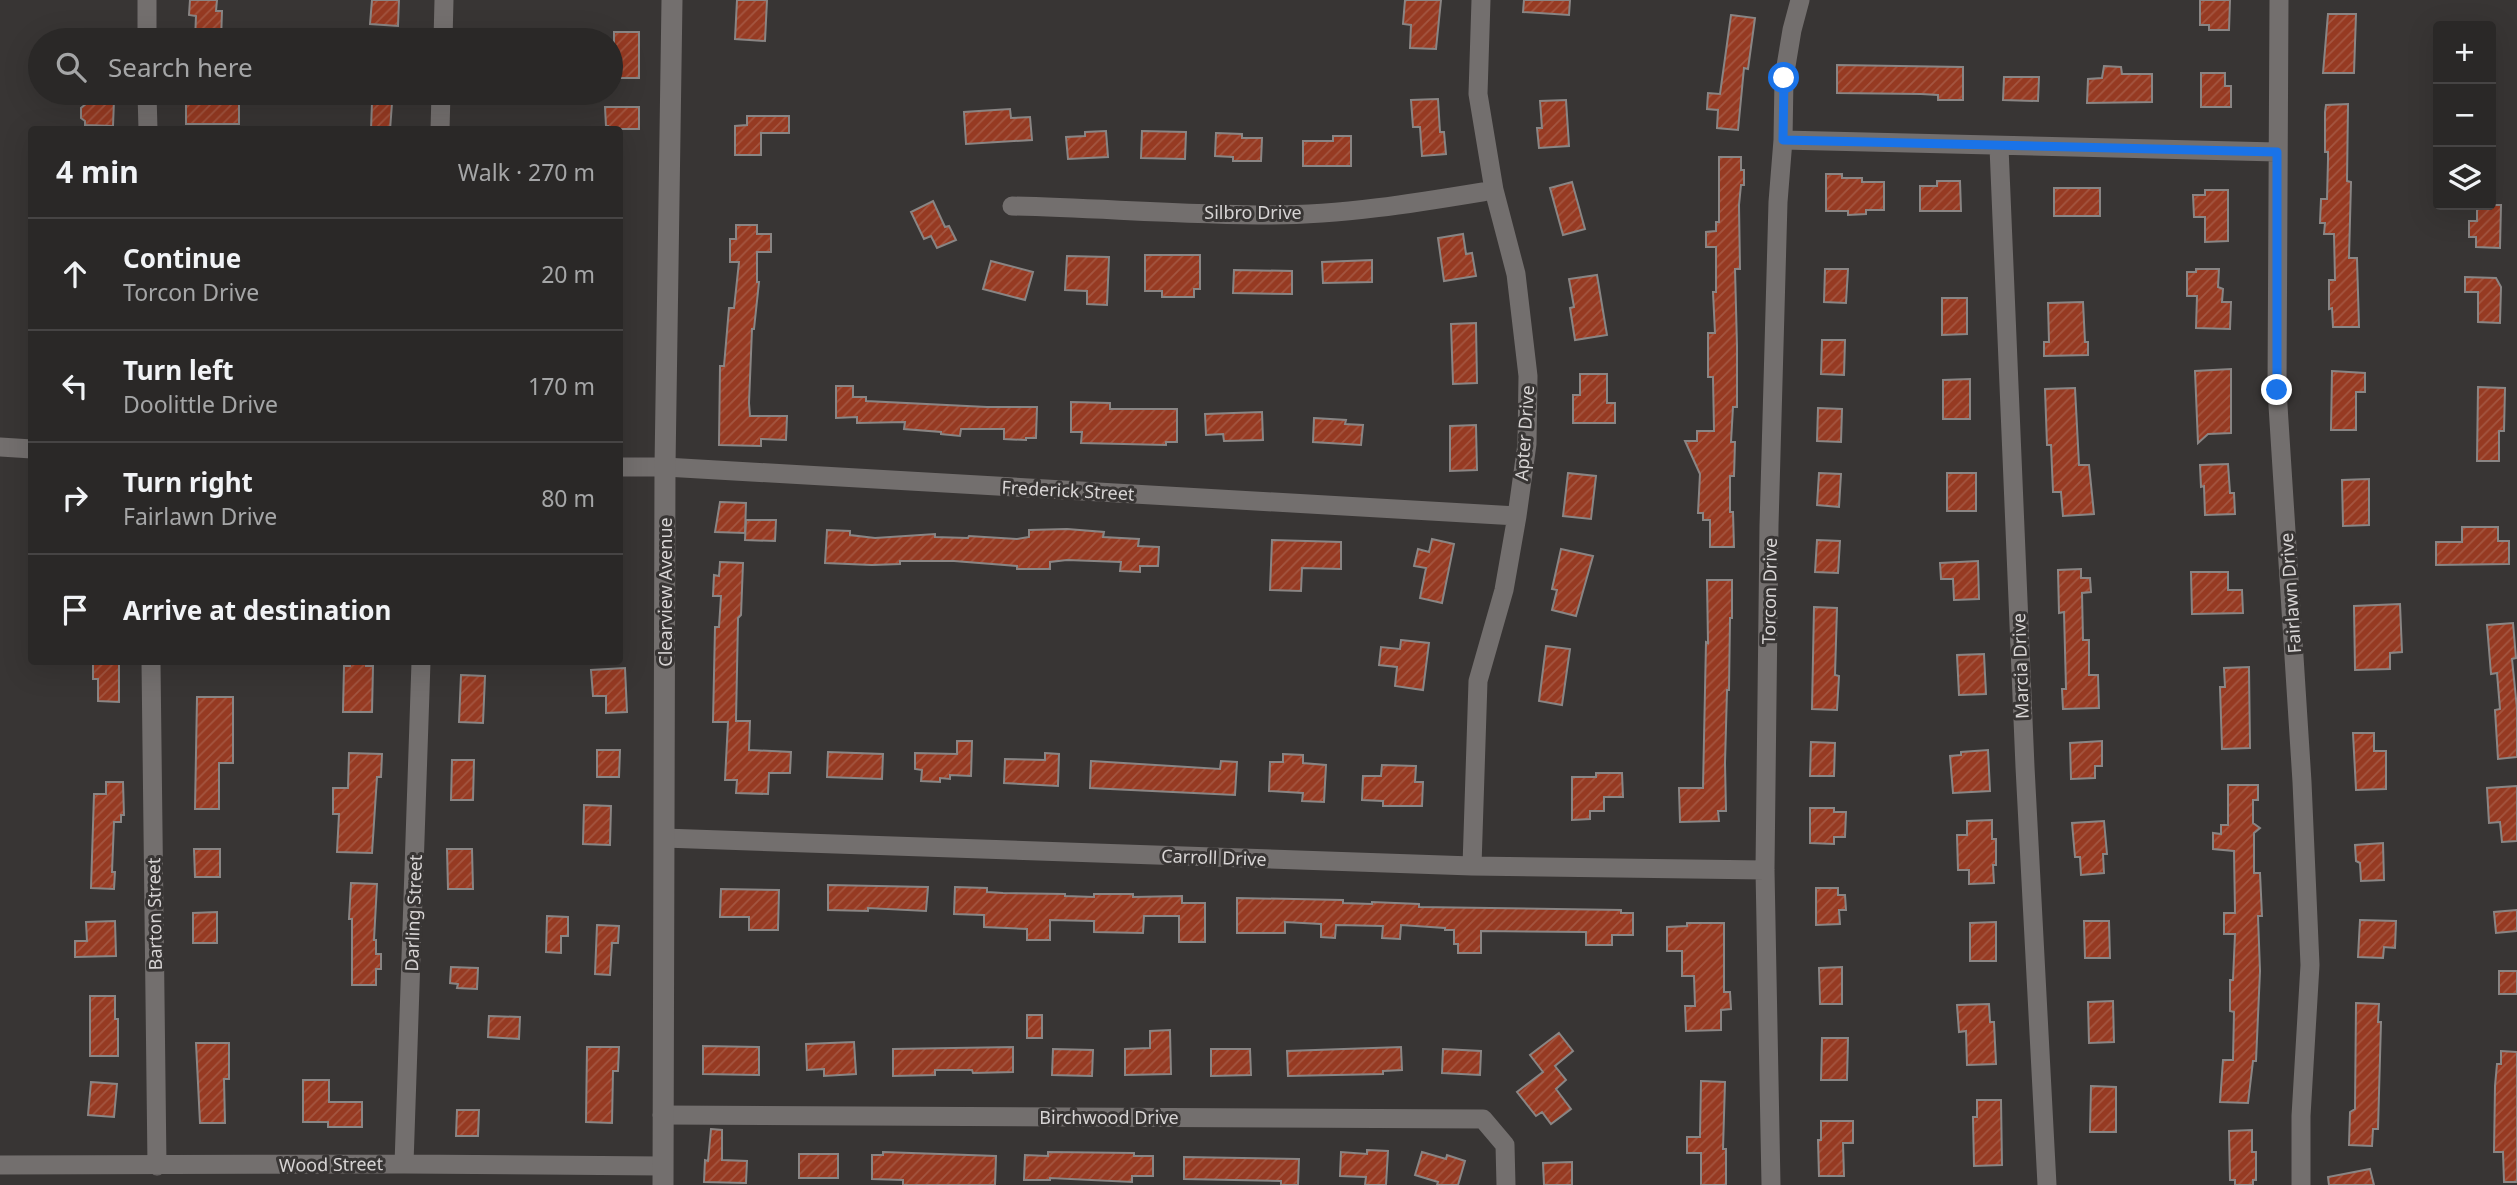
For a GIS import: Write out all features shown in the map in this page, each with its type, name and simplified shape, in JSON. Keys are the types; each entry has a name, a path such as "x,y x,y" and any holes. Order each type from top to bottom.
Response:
{"street":[{"path":"147,0 147,28"},
{"path":"443,28 444,0"},
{"name":"Clearview Avenue","path":"662,1176 665,467 672,0"},
{"name":"Apter Drive","path":"1472,866 1478,681 1504,590 1517,516 1527,444 1528,376 1516,274 1494,190 1478,94 1481,0"},
{"name":"Torcon Drive","path":"1771,1185 1765,870 1769,526 1784,78 1800,0"},
{"name":"Fairlawn Drive","path":"2279,0 2277,390 2302,782 2310,965 2301,1116 2301,1185"},
{"path":"148,105 148,126"},
{"path":"440,126 441,105"},
{"path":"1783,140 2277,152"},
{"name":"Marcia Drive","path":"1999,147 2025,767 2047,1185"},
{"name":"Silbro Drive","path":"1012,206 1273,215 1392,205 1494,190"},
{"path":"0,447 28,449"},
{"name":"Frederick Street","path":"623,467 665,467 1517,516"},
{"name":"Barton Street","path":"151,665 157,1166"},
{"name":"Darling Street","path":"404,1164 421,665"},
{"name":"Carroll Drive","path":"664,838 1472,866 1765,870"},
{"name":"Birchwood Drive","path":"662,1115 1483,1119 1505,1145 1506,1185"},
{"name":"Wood Street","path":"0,1165 404,1164 662,1176"}],"building":[{"path":"190,0 217,0 216,11 222,11 221,28 196,28 196,16 189,15"},
{"path":"372,0 399,0 398,26 370,24"},
{"path":"737,0 767,0 765,41 735,39"},
{"path":"1405,0 1441,0 1436,49 1410,48 1411,25 1403,24"},
{"path":"1524,0 1570,0 1569,15 1523,12"},
{"path":"2200,0 2230,0 2229,30 2209,30 2209,25 2200,25"},
{"path":"2328,14 2356,14 2354,73 2323,73"},
{"path":"1731,15 1755,18 1748,69 1744,68 1738,130 1717,128 1718,110 1707,109 1708,93 1720,94"},
{"path":"623,32 639,32 639,78 623,78"},
{"path":"1837,65 1963,67 1963,100 1938,100 1938,95 1921,94 1837,93"},
{"path":"2104,66 2121,67 2122,74 2152,74 2152,102 2087,103 2088,79 2102,78"},
{"path":"2201,73 2225,73 2225,86 2231,86 2231,107 2201,107"},
{"path":"2004,77 2039,77 2038,101 2003,100"},
{"path":"1438,99 1440,132 1444,132 1446,154 1422,156 1420,127 1413,127 1411,100"},
{"path":"1566,100 1569,146 1539,148 1537,128 1542,128 1540,101"},
{"path":"2348,104 2347,181 2351,182 2349,258 2357,258 2359,327 2333,327 2332,308 2329,309 2329,280 2335,280 2334,234 2324,234 2325,223 2320,223 2321,199 2327,199 2325,112 2326,105"},
{"path":"85,105 114,105 113,126 85,125 81,118 81,108"},
{"path":"186,105 239,105 239,124 186,124"},
{"path":"372,105 392,105 390,126 371,126"},
{"path":"605,107 639,107 639,129 606,126"},
{"path":"1010,109 1011,118 1030,117 1032,140 966,144 964,112"},
{"path":"747,116 789,116 789,133 761,133 761,155 735,155 735,126 747,125"},
{"path":"1106,131 1108,157 1068,159 1066,137 1085,136 1085,132"},
{"path":"1142,131 1186,132 1185,159 1141,158"},
{"path":"1216,133 1242,134 1242,138 1262,138 1261,161 1233,161 1233,157 1215,156"},
{"path":"1333,136 1351,136 1351,166 1303,166 1303,141 1333,141"},
{"path":"1719,157 1741,157 1741,170 1744,170 1744,185 1741,185 1739,205 1740,269 1735,269 1737,407 1733,407 1731,442 1735,442 1734,476 1730,476 1734,547 1710,547 1710,520 1703,520 1703,513 1698,513 1700,474 1685,441 1697,441 1697,431 1714,431 1713,377 1708,377 1708,333 1715,333 1713,292 1716,292 1716,247 1706,247 1706,232 1716,231 1716,222 1719,222"},
{"path":"1826,174 1842,174 1842,178 1862,178 1862,182 1884,182 1884,210 1866,210 1866,214 1848,215 1848,211 1826,211"},
{"path":"1937,181 1960,181 1961,211 1920,211 1920,186 1937,186"},
{"path":"1572,182 1585,229 1563,235 1550,188"},
{"path":"2054,188 2100,188 2100,216 2054,216"},
{"path":"2205,190 2228,190 2228,241 2205,242 2205,217 2194,217 2193,195 2205,195"},
{"path":"933,201 945,227 949,226 956,240 937,248 931,236 924,239 911,212"},
{"path":"2496,205 2501,205 2500,248 2476,247 2476,237 2469,237 2469,221 2477,221 2477,210 2496,210"},
{"path":"736,225 757,225 757,234 771,234 771,252 757,252 759,282 752,329 749,403 750,416 787,416 786,440 761,439 761,446 719,445 720,366 724,366 729,308 734,308 739,262 730,262 730,239 736,239"},
{"path":"1463,234 1466,254 1472,253 1476,276 1444,281 1438,238"},
{"path":"1145,255 1200,255 1200,289 1194,289 1194,297 1162,297 1162,291 1145,291"},
{"path":"1067,256 1109,257 1107,305 1087,304 1087,291 1065,290"},
{"path":"1372,260 1372,282 1323,283 1322,262"},
{"path":"991,261 1033,272 1025,300 983,289"},
{"path":"1825,269 1848,269 1846,303 1824,302"},
{"path":"2196,269 2219,269 2218,287 2223,289 2222,302 2231,302 2230,329 2196,328 2197,296 2187,296 2187,272 2196,272"},
{"path":"1234,270 1292,271 1292,294 1233,293"},
{"path":"1597,275 1607,335 1575,340 1570,308 1574,307 1569,279"},
{"path":"2465,277 2496,278 2501,287 2500,323 2478,322 2478,292 2465,292"},
{"path":"1942,298 1967,298 1967,334 1942,335"},
{"path":"2083,302 2088,355 2044,356 2044,342 2049,342 2048,303"},
{"path":"1476,323 1477,383 1453,384 1451,324"},
{"path":"1822,340 1845,340 1844,375 1821,374"},
{"path":"2231,369 2231,433 2208,434 2198,443 2195,371"},
{"path":"2332,371 2365,373 2365,392 2356,392 2356,430 2331,430"},
{"path":"1580,374 1607,374 1607,403 1615,403 1615,423 1573,423 1573,395 1580,395"},
{"path":"1970,379 1970,419 1943,419 1943,380"},
{"path":"836,386 853,386 853,397 866,397 866,401 1037,407 1036,438 1004,439 1004,429 961,429 960,436 904,429 905,422 857,423 857,417 836,418"},
{"path":"2478,387 2505,388 2504,431 2499,431 2499,461 2477,461"},
{"path":"2075,388 2079,465 2089,465 2094,514 2063,516 2061,492 2053,492 2051,445 2047,445 2045,389"},
{"path":"1071,402 1110,403 1110,409 1177,409 1177,442 1166,442 1166,445 1081,443 1082,432 1071,432"},
{"path":"1818,408 1842,409 1841,442 1817,441"},
{"path":"1262,412 1263,440 1224,441 1223,434 1206,435 1205,414"},
{"path":"1314,418 1346,420 1345,424 1363,425 1361,445 1313,442"},
{"path":"1476,425 1477,470 1450,471 1450,426"},
{"path":"2228,464 2235,514 2205,515 2200,465"},
{"path":"1568,473 1596,476 1591,519 1563,516"},
{"path":"1819,473 1841,474 1839,507 1817,505"},
{"path":"1947,473 1976,473 1976,511 1947,511"},
{"path":"2369,479 2369,525 2343,526 2342,480"},
{"path":"720,502 746,503 745,533 715,532"},
{"path":"746,520 776,520 775,541 745,540"},
{"path":"2462,527 2498,527 2498,541 2509,541 2509,564 2436,565 2436,542 2462,542"},
{"path":"827,530 850,531 850,535 875,538 935,534 935,537 1017,539 1029,537 1029,530 1104,532 1103,537 1139,539 1138,546 1159,547 1158,566 1140,566 1140,572 1120,571 1121,562 1067,560 1050,562 1050,569 1017,569 1017,566 954,561 900,561 900,564 872,565 825,563"},
{"path":"1432,539 1454,544 1442,603 1420,598 1426,568 1414,566 1418,549 1429,552"},
{"path":"1272,540 1341,542 1341,569 1302,568 1301,591 1270,590"},
{"path":"1817,540 1840,541 1838,573 1815,572"},
{"path":"1561,549 1593,556 1576,616 1552,610 1557,590 1552,589"},
{"path":"1978,561 1979,599 1954,600 1953,579 1941,579 1940,563"},
{"path":"720,562 743,563 741,615 738,618 736,721 750,721 749,750 791,752 790,773 769,773 768,794 736,793 737,780 725,780 728,722 713,722 715,627 719,627 721,596 713,596 714,575 719,576"},
{"path":"2081,569 2081,578 2090,578 2091,592 2082,593 2083,640 2089,640 2089,675 2098,675 2099,708 2063,709 2062,689 2066,689 2064,612 2059,613 2058,570"},
{"path":"2191,572 2228,572 2228,590 2242,590 2243,613 2192,614"},
{"path":"1707,580 1732,580 1725,763 1726,811 1718,811 1719,821 1680,822 1679,788 1703,788 1706,642 1708,643"},
{"path":"2400,604 2402,652 2390,653 2390,669 2355,670 2354,606"},
{"path":"1814,607 1837,608 1837,710 1812,709"},
{"path":"2513,623 2517,757 2498,759 2495,710 2500,709 2497,673 2491,674 2487,625"},
{"path":"1401,640 1429,643 1423,690 1395,686 1397,667 1379,665 1381,647 1400,649"},
{"path":"1546,646 1570,649 1562,705 1539,701"},
{"path":"1984,654 1986,694 1959,695 1957,655"},
{"path":"93,665 119,665 119,702 98,701 98,679 93,679"},
{"path":"344,666 373,666 372,712 343,712"},
{"path":"2249,667 2250,748 2222,749 2220,687 2225,687 2224,668"},
{"path":"625,668 627,712 606,713 606,696 593,696 591,670"},
{"path":"461,675 485,676 483,723 459,722"},
{"path":"197,697 233,697 233,763 219,763 219,809 195,809"},
{"path":"2353,733 2374,733 2374,751 2386,751 2386,789 2356,790"},
{"path":"957,741 972,741 971,776 950,775 950,779 940,778 940,782 921,781 922,770 915,769 915,753 957,754"},
{"path":"2102,741 2102,766 2095,766 2095,778 2071,779 2070,743"},
{"path":"1811,742 1835,743 1834,776 1810,776"},
{"path":"597,750 620,750 619,777 597,777"},
{"path":"1988,750 1990,791 1953,793 1950,756 1961,755 1961,752"},
{"path":"828,752 883,754 882,779 827,777"},
{"path":"349,753 382,754 381,777 377,777 372,853 337,852 339,814 333,814 333,788 348,788"},
{"path":"1045,753 1059,754 1058,786 1004,783 1005,759 1045,760"},
{"path":"1283,754 1303,755 1303,763 1326,765 1324,802 1302,801 1303,793 1269,791 1270,762 1283,762"},
{"path":"452,760 474,760 473,800 451,800"},
{"path":"1091,761 1220,769 1221,761 1237,762 1235,795 1090,788"},
{"path":"1382,765 1416,766 1415,782 1423,782 1422,806 1383,806 1383,801 1362,800 1363,776 1381,776"},
{"path":"1596,773 1622,773 1623,797 1604,797 1604,811 1590,811 1590,819 1572,820 1572,777 1596,777"},
{"path":"106,782 123,782 124,815 121,815 121,822 114,822 114,889 91,888 94,794 106,794"},
{"path":"2228,785 2258,785 2258,800 2253,800 2253,823 2260,828 2254,833 2254,873 2260,873 2262,916 2258,916 2260,971 2256,1061 2253,1061 2248,1103 2220,1102 2223,1060 2233,1060 2234,1012 2230,1011 2230,980 2233,980 2235,934 2224,934 2224,913 2235,913 2234,851 2213,849 2213,833 2221,834 2221,825 2228,825"},
{"path":"2517,786 2517,841 2502,842 2500,822 2489,823 2487,788"},
{"path":"584,805 611,806 610,845 583,844"},
{"path":"1810,808 1834,808 1834,812 1846,812 1845,837 1834,837 1834,844 1810,843"},
{"path":"1992,820 1992,839 1996,839 1994,883 1969,884 1969,870 1958,870 1957,835 1967,835 1967,821"},
{"path":"2104,821 2107,854 2103,854 2104,873 2081,875 2080,857 2075,857 2072,823"},
{"path":"2383,843 2384,880 2361,881 2355,845"},
{"path":"194,849 220,849 220,877 195,877"},
{"path":"447,849 472,849 473,889 448,889"},
{"path":"351,883 377,884 374,940 376,954 381,954 381,969 376,969 376,985 352,985 352,919 349,919"},
{"path":"828,885 928,887 926,911 868,908 868,911 828,910"},
{"path":"955,887 987,888 987,892 1065,896 1182,896 1182,903 1205,903 1205,942 1179,942 1179,916 1144,916 1143,933 1094,932 1094,921 1050,920 1050,940 1027,940 1027,929 984,927 984,915 954,914"},
{"path":"1816,888 1838,888 1838,895 1845,895 1846,910 1839,910 1840,924 1816,925"},
{"path":"721,889 779,890 778,930 749,930 749,917 720,917"},
{"path":"1237,898 1343,900 1343,903 1419,904 1419,907 1621,910 1621,913 1633,913 1633,935 1612,935 1612,945 1586,945 1586,932 1481,931 1481,953 1458,953 1458,944 1454,944 1454,930 1445,928 1401,925 1400,939 1382,938 1383,926 1336,925 1335,938 1321,937 1321,924 1285,922 1285,933 1237,933"},
{"path":"2517,910 2517,931 2496,933 2494,912"},
{"path":"217,912 217,943 193,943 193,913"},
{"path":"547,916 568,917 568,936 561,936 561,953 546,952"},
{"path":"2360,920 2396,921 2395,948 2384,947 2383,958 2358,957"},
{"path":"115,921 116,956 75,957 75,941 87,941 86,922"},
{"path":"2084,921 2109,921 2110,958 2085,958"},
{"path":"1996,922 1996,961 1970,961 1970,923"},
{"path":"1687,923 1724,923 1724,992 1730,992 1731,1009 1721,1010 1721,1030 1686,1031 1685,1006 1695,1006 1694,976 1682,976 1682,951 1667,951 1667,927 1687,926"},
{"path":"597,925 619,926 618,943 612,943 610,975 595,974"},
{"path":"451,967 478,968 477,989 457,988 458,984 450,983"},
{"path":"1842,967 1842,1004 1820,1004 1819,968"},
{"path":"2499,971 2517,971 2517,994 2499,994"},
{"path":"90,996 115,996 118,1056 90,1056"},
{"path":"2113,1001 2114,1042 2089,1043 2088,1002"},
{"path":"2356,1003 2379,1004 2378,1022 2381,1022 2378,1129 2373,1129 2372,1146 2349,1145 2350,1112 2355,1109"},
{"path":"1989,1004 1990,1022 1994,1022 1996,1064 1967,1065 1966,1031 1959,1032 1957,1005"},
{"path":"1027,1015 1042,1015 1042,1038 1027,1038"},
{"path":"489,1016 520,1017 519,1039 488,1037"},
{"path":"1170,1030 1171,1074 1125,1075 1125,1049 1150,1048 1150,1031"},
{"path":"1559,1033 1573,1051 1555,1066 1566,1080 1556,1089 1571,1109 1551,1124 1542,1112 1536,1116 1517,1092 1543,1072 1530,1055"},
{"path":"1822,1038 1848,1038 1847,1080 1821,1080"},
{"path":"854,1042 856,1074 824,1076 824,1069 807,1070 806,1044"},
{"path":"196,1043 229,1043 229,1079 224,1079 225,1123 200,1123"},
{"path":"703,1046 759,1047 759,1075 703,1074"},
{"path":"587,1047 619,1047 618,1071 613,1071 612,1123 586,1122"},
{"path":"1013,1047 1013,1072 935,1070 935,1075 893,1076 893,1049"},
{"path":"1401,1047 1402,1070 1383,1071 1383,1074 1288,1076 1287,1051"},
{"path":"1053,1049 1093,1050 1092,1076 1052,1075"},
{"path":"1211,1049 1250,1049 1251,1075 1211,1076"},
{"path":"1443,1049 1481,1051 1480,1075 1442,1073"},
{"path":"2501,1051 2517,1052 2517,1182 2504,1182 2503,1152 2494,1152 2495,1086 2497,1064 2501,1064"},
{"path":"303,1080 329,1080 329,1102 362,1102 362,1127 328,1127 328,1122 303,1122"},
{"path":"1701,1081 1725,1082 1723,1149 1726,1149 1726,1185 1701,1185 1701,1153 1687,1153 1687,1137 1700,1137"},
{"path":"91,1082 117,1084 114,1117 88,1115"},
{"path":"2091,1086 2116,1087 2116,1132 2090,1132"},
{"path":"1977,1100 2001,1100 2002,1165 1974,1166 1973,1117 1977,1117"},
{"path":"457,1110 479,1110 478,1136 456,1136"},
{"path":"1821,1121 1853,1121 1853,1143 1843,1143 1844,1176 1819,1176 1818,1140 1821,1140"},
{"path":"711,1129 722,1130 722,1160 747,1161 746,1183 704,1182"},
{"path":"2252,1130 2252,1152 2256,1152 2256,1180 2253,1180 2253,1185 2235,1185 2235,1180 2230,1180 2229,1131"},
{"path":"1367,1150 1388,1151 1386,1185 1365,1185 1366,1177 1340,1176 1341,1152 1367,1154"},
{"path":"883,1152 996,1156 995,1185 903,1185 903,1180 872,1179 872,1155 883,1155"},
{"path":"1048,1152 1134,1153 1134,1156 1153,1156 1153,1176 1132,1176 1132,1182 1050,1178 1024,1180 1025,1155 1048,1156"},
{"path":"1422,1152 1446,1159 1447,1155 1465,1161 1458,1185 1437,1185 1438,1182 1415,1175"},
{"path":"799,1154 838,1154 838,1178 799,1178"},
{"path":"1184,1157 1299,1159 1298,1185 1281,1185 1281,1181 1184,1179"},
{"path":"1572,1162 1572,1185 1544,1185 1543,1163"},
{"path":"2370,1169 2374,1185 2329,1185 2328,1177"}],"route":[{"path":"1784,78 1783,140 2277,152 2277,390"}]}
